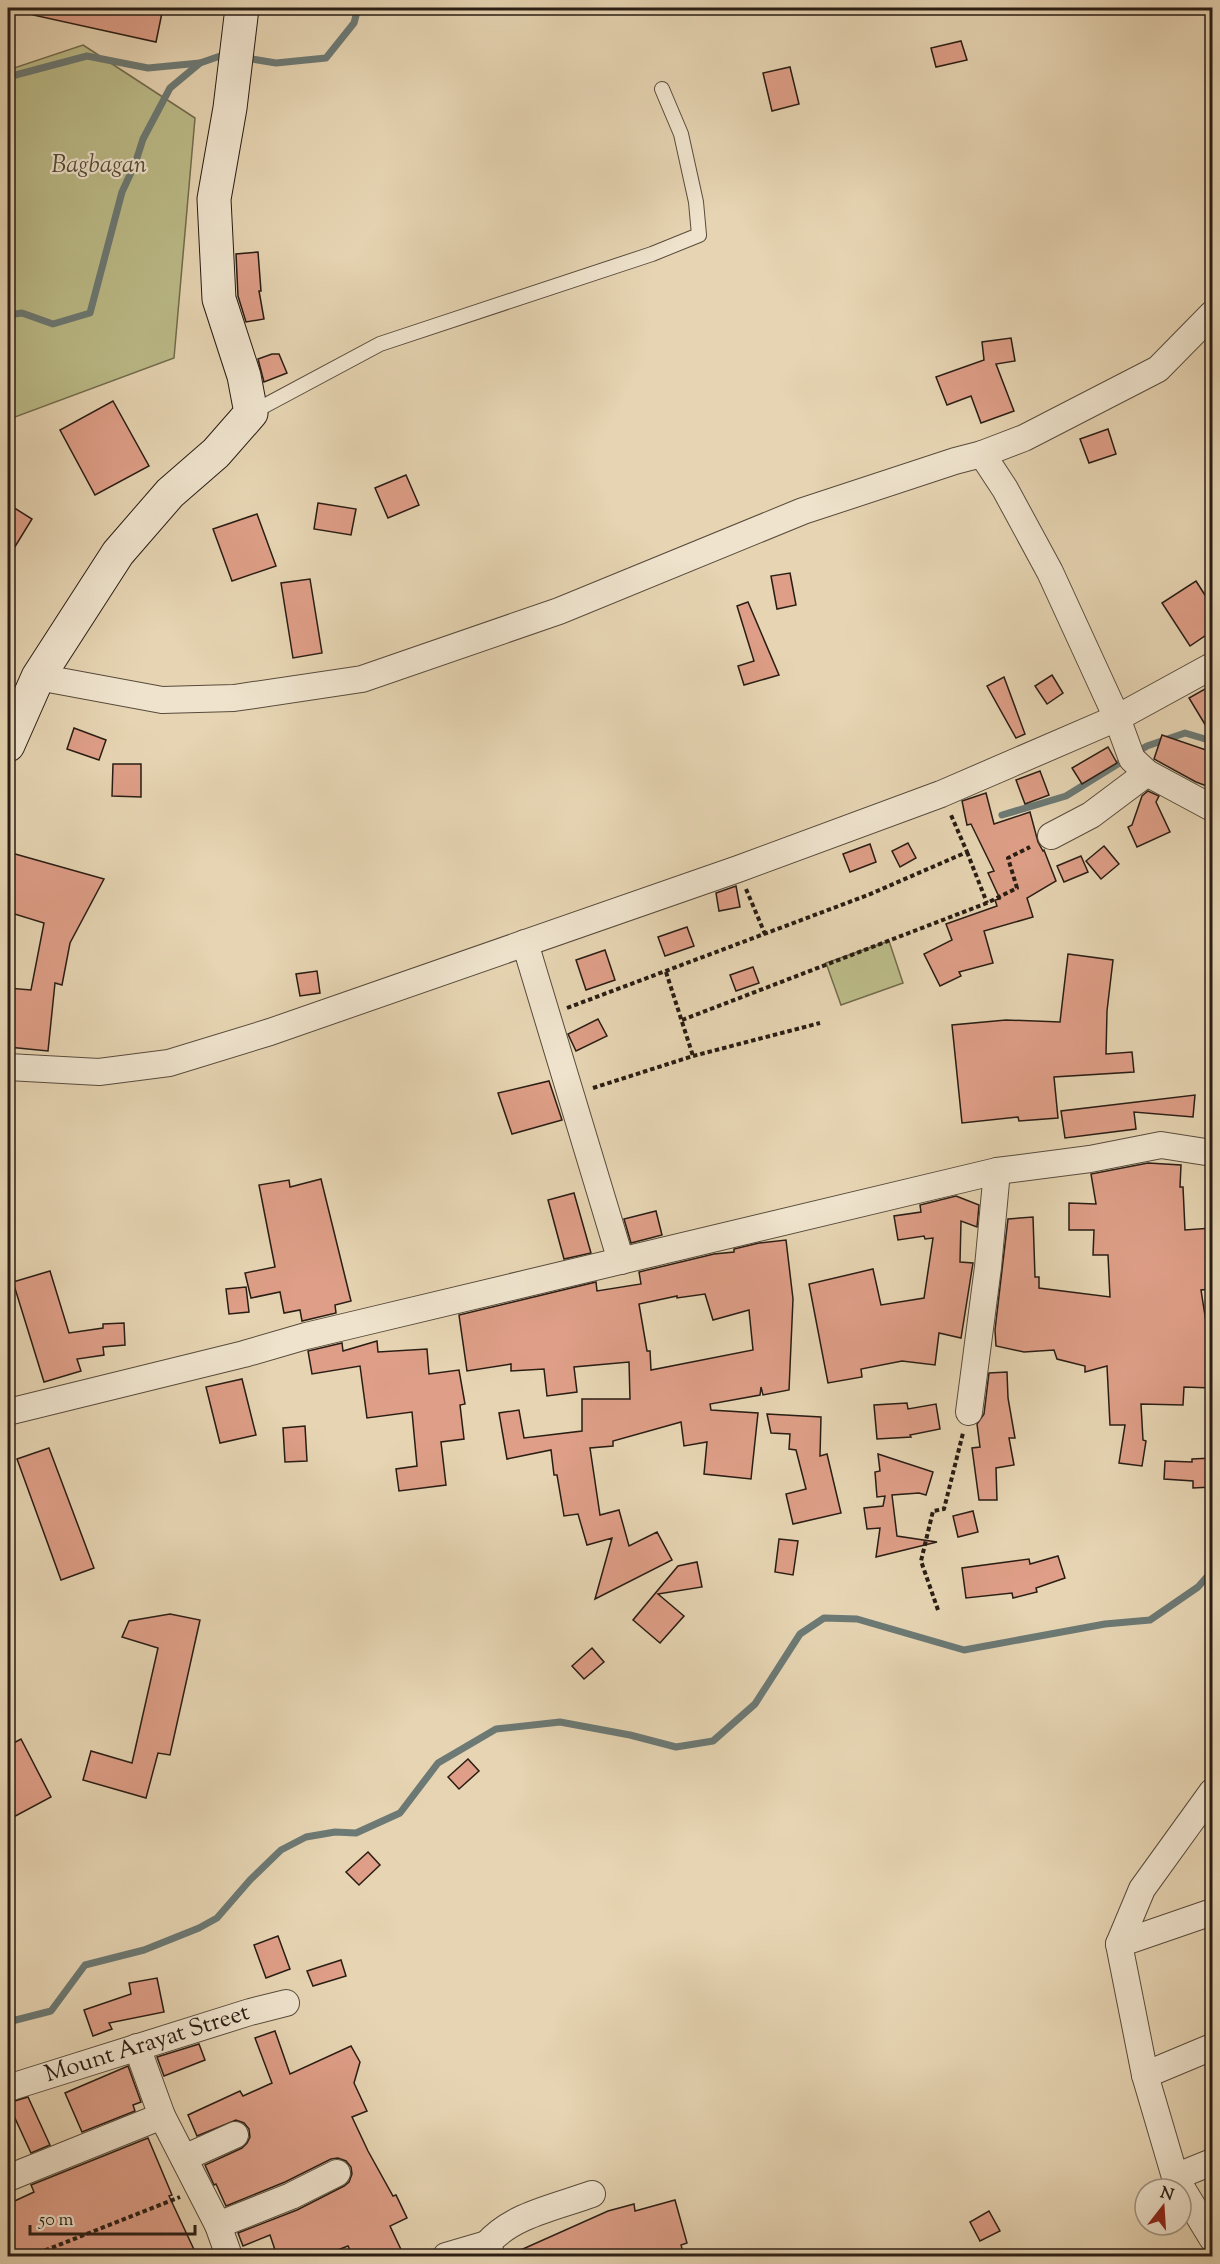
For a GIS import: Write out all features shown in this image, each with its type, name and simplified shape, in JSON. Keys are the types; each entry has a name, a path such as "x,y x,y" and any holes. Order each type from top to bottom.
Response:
{"street":[{"path":"8,745 38,677 118,553 170,494 216,453 250,413 244,376 219,299 214,199 230,108 240,20"},
{"path":"38,677 162,700 234,698 362,679 559,611 803,511 982,454 1024,438 1158,369 1167,363 1212,314"},
{"path":"982,454 1005,489 1050,572 1136,761 1212,808"},
{"path":"8,1067 99,1072 169,1063 270,1032 738,869 941,794 1117,718 1212,666"},
{"path":"1051,836 1091,815 1136,761"},
{"path":"525,943 621,1261"},
{"path":"8,1412 244,1354 306,1336 997,1171 1090,1159 1161,1145 1212,1153"},
{"path":"969,1412 988,1267 997,1171"},
{"path":"1212,1792 1142,1889 1119,1944 1145,2075 1175,2177 1212,2162"},
{"path":"1119,1944 1212,1912"},
{"name":"Mount Arayat Street","path":"8,2088 250,2012 286,2003"},
{"path":"138,2047 162,2116 218,2225 229,2256"},
{"path":"1145,2075 1212,2047"},
{"path":"8,2178 162,2116"},
{"path":"184,2158 235,2135"},
{"path":"218,2225 291,2196 337,2173"},
{"path":"446,2256 489,2250 500,2230 512,2222 592,2194"},
{"path":"1193,2207 1212,2238"}],"lane":[{"path":"250,413 380,344 652,254 699,235 696,202 681,134 662,89"}],"path":[{"path":"941,794 987,903"},
{"path":"682,1020 987,903 1017,888 1008,858 1051,836"},
{"path":"546,1015 868,895 966,852"},
{"path":"738,869 765,934"},
{"path":"666,972 693,1056"},
{"path":"571,1095 693,1056 820,1023"},
{"path":"938,1610 921,1561 933,1511 944,1509 969,1412"},
{"path":"31,2256 200,2189"}],"green space":[{"name":"Bagbagan","path":"83,45 195,118 174,358 12,418 8,424 8,70"},
{"path":"889,941 903,983 841,1005 826,963"}],"building":[{"path":"34,8 163,8 156,42 33,15"},
{"path":"961,41 967,60 936,67 931,48"},
{"path":"790,67 799,104 772,111 763,73"},
{"path":"258,252 261,291 259,291 264,319 246,322 238,296 236,254"},
{"path":"1011,338 1015,361 996,364 1014,411 981,423 971,396 947,405 936,377 984,360 982,342"},
{"path":"279,354 287,373 264,382 258,359"},
{"path":"113,401 149,466 95,495 60,430"},
{"path":"1108,429 1116,454 1089,463 1080,439"},
{"path":"406,475 419,505 388,518 375,488"},
{"path":"318,503 356,509 351,535 314,529"},
{"path":"8,504 32,519 8,558"},
{"path":"257,514 276,566 232,581 213,529"},
{"path":"790,573 796,605 777,609 771,576"},
{"path":"310,579 322,653 293,658 281,583"},
{"path":"1196,581 1212,606 1212,631 1190,646 1162,603"},
{"path":"748,602 779,675 744,685 738,666 754,661 737,606"},
{"path":"1052,675 1063,693 1047,704 1035,686"},
{"path":"1004,677 1025,734 1016,738 987,686"},
{"path":"1212,685 1212,736 1189,698"},
{"path":"74,728 106,740 99,760 67,749"},
{"path":"1162,735 1212,752 1212,788 1154,759"},
{"path":"1108,747 1117,763 1082,784 1072,768"},
{"path":"113,764 141,764 141,797 112,796"},
{"path":"1040,771 1049,795 1025,804 1016,780"},
{"path":"1148,791 1159,796 1156,802 1170,832 1137,847 1128,827 1132,825 1142,796"},
{"path":"986,793 994,824 1030,812 1038,842 1044,850 1056,881 1027,898 1033,917 984,931 993,963 959,972 961,976 940,986 924,954 952,940 946,924 997,906 995,900 1000,899 988,873 994,871 971,824 967,825 962,801"},
{"path":"908,843 916,858 900,867 892,851"},
{"path":"870,844 876,862 850,872 843,854"},
{"path":"1104,846 1119,864 1101,879 1086,861"},
{"path":"8,852 104,879 70,943 62,985 55,983 48,1051 8,1047 8,988 31,990 44,923 8,912"},
{"path":"1081,856 1088,872 1064,882 1057,866"},
{"path":"736,886 740,907 719,911 716,893"},
{"path":"687,927 694,946 665,956 658,937"},
{"path":"605,950 615,980 586,990 576,960"},
{"path":"1068,954 1113,960 1107,1011 1106,1054 1132,1052 1134,1072 1054,1077 1058,1118 1019,1121 1018,1117 962,1123 952,1025 1006,1020 1060,1022"},
{"path":"753,967 759,983 736,991 730,975"},
{"path":"317,971 320,993 300,996 296,974"},
{"path":"598,1019 607,1036 576,1051 568,1034"},
{"path":"549,1081 562,1120 512,1134 498,1093"},
{"path":"1195,1095 1193,1117 1134,1112 1136,1129 1065,1138 1061,1111"},
{"path":"1148,1163 1181,1165 1180,1187 1183,1187 1185,1230 1212,1228 1212,1289 1201,1290 1209,1341 1212,1341 1212,1388 1184,1387 1183,1405 1141,1404 1143,1440 1146,1441 1142,1466 1119,1463 1125,1425 1110,1425 1107,1366 1085,1372 1085,1366 1057,1359 1054,1350 1024,1352 996,1346 995,1330 1008,1219 1033,1217 1035,1277 1039,1277 1039,1288 1110,1297 1108,1255 1093,1255 1094,1230 1069,1230 1069,1203 1096,1204 1091,1174"},
{"path":"321,1179 351,1301 335,1305 336,1313 302,1321 300,1310 284,1313 280,1292 251,1298 245,1273 275,1267 259,1185 289,1180 290,1187"},
{"path":"574,1193 591,1253 564,1259 548,1200"},
{"path":"956,1196 979,1205 977,1227 961,1221 960,1262 973,1263 961,1338 939,1333 935,1365 902,1361 861,1369 862,1377 828,1383 809,1284 873,1269 881,1305 924,1298 933,1238 925,1239 924,1236 898,1240 894,1216 921,1212 920,1205"},
{"path":"656,1211 662,1235 631,1243 624,1219"},
{"path":"786,1240 793,1299 789,1390 763,1395 761,1387 760,1395 710,1404 711,1410 758,1413 751,1479 704,1474 707,1442 684,1446 681,1422 613,1441 613,1446 590,1448 600,1515 619,1510 629,1546 657,1532 672,1560 595,1599 612,1538 587,1545 578,1514 564,1516 557,1475 554,1475 551,1450 507,1459 499,1413 519,1410 524,1438 582,1431 582,1399 630,1399 629,1362 574,1367 577,1392 547,1396 544,1369 511,1371 511,1364 467,1371 459,1315 596,1282 597,1291 641,1284 639,1272 714,1254 734,1252 734,1249","holes":["705,1294 713,1320 749,1310 753,1350 651,1370 650,1351 647,1351 639,1304 677,1296 677,1298"]},
{"path":"50,1271 69,1333 103,1328 103,1324 124,1323 125,1345 103,1347 104,1355 77,1359 81,1371 44,1382 13,1282"},
{"path":"246,1287 249,1312 229,1314 226,1289"},
{"path":"377,1341 378,1352 427,1349 429,1374 459,1370 465,1404 460,1405 464,1439 441,1442 446,1485 399,1491 396,1469 417,1466 412,1412 367,1418 360,1366 312,1374 308,1351 342,1343 343,1351"},
{"path":"1007,1372 1008,1398 1015,1438 1009,1438 1014,1465 996,1468 997,1500 979,1500 972,1448 980,1447 977,1424 984,1414 989,1373"},
{"path":"242,1379 256,1435 220,1443 206,1387"},
{"path":"907,1403 908,1409 936,1404 940,1429 910,1435 911,1437 877,1439 874,1405"},
{"path":"767,1414 821,1417 820,1456 827,1454 841,1513 793,1524 786,1494 806,1489 796,1450 789,1449 790,1434 771,1433"},
{"path":"305,1426 307,1461 285,1462 283,1428"},
{"path":"49,1448 94,1568 61,1580 17,1459"},
{"path":"878,1454 933,1472 926,1495 919,1493 892,1495 897,1536 937,1542 876,1557 880,1528 867,1529 864,1508 883,1506 885,1496 877,1497 875,1472 880,1471"},
{"path":"1212,1458 1212,1487 1193,1488 1193,1481 1164,1479 1165,1461 1192,1462 1192,1459"},
{"path":"973,1511 978,1532 958,1537 953,1516"},
{"path":"779,1539 798,1541 793,1575 775,1572"},
{"path":"1058,1556 1065,1578 1036,1588 1037,1592 1013,1598 1012,1593 966,1598 962,1568 1029,1559 1030,1564"},
{"path":"697,1562 702,1587 658,1594 684,1616 660,1643 633,1620 678,1566"},
{"path":"170,1614 200,1620 170,1755 158,1753 146,1798 83,1780 91,1751 132,1763 158,1648 122,1637 129,1621"},
{"path":"592,1648 604,1662 584,1679 572,1666"},
{"path":"21,1739 51,1797 8,1820 8,1746"},
{"path":"468,1759 479,1771 459,1789 448,1777"},
{"path":"368,1852 380,1865 359,1885 346,1872"},
{"path":"278,1936 290,1969 266,1978 254,1945"},
{"path":"341,1960 346,1976 313,1986 307,1971"},
{"path":"157,1978 164,2012 109,2023 112,2029 93,2036 84,2010 131,1994 129,1983"},
{"path":"275,2031 290,2074 351,2046 360,2062 354,2083 367,2111 352,2117 368,2151 393,2196 396,2195 407,2218 390,2226 404,2256 353,2256 348,2246 322,2256 277,2256 270,2235 243,2246 238,2233 297,2210 344,2186 349,2182 352,2174 351,2167 346,2161 338,2158 331,2159 285,2182 226,2206 216,2184 214,2185 205,2165 242,2148 250,2137 249,2129 244,2123 236,2120 197,2136 188,2115 240,2091 243,2096 272,2083 255,2038"},
{"path":"199,2044 205,2060 164,2076 157,2057"},
{"path":"128,2066 141,2102 133,2105 135,2111 82,2132 65,2093"},
{"path":"28,2097 50,2145 31,2153 8,2103"},
{"path":"148,2138 172,2195 169,2196 197,2256 8,2256 8,2204 34,2192 31,2185"},
{"path":"675,2200 687,2243 681,2245 684,2256 507,2256 608,2211 634,2204 635,2211"},
{"path":"989,2211 1000,2231 980,2241 970,2222"}],"waterway":[{"path":"246,58 276,63 326,58 354,23 358,8"},
{"path":"8,77 87,56 148,68 200,63 226,54"},
{"path":"8,315 22,313 53,324 90,313 122,192 143,139 170,88 200,63"},
{"path":"1002,815 1066,796 1147,746 1185,733 1212,741"},
{"path":"8,2022 51,2011 85,1965 144,1950 199,1928 217,1918 250,1880 281,1850 306,1837 335,1832 356,1833 400,1813 438,1763 496,1729 560,1722 630,1735 676,1747 713,1741 755,1704 800,1634 824,1618 857,1619 964,1650 1105,1624 1150,1620 1198,1587 1212,1571"}]}
